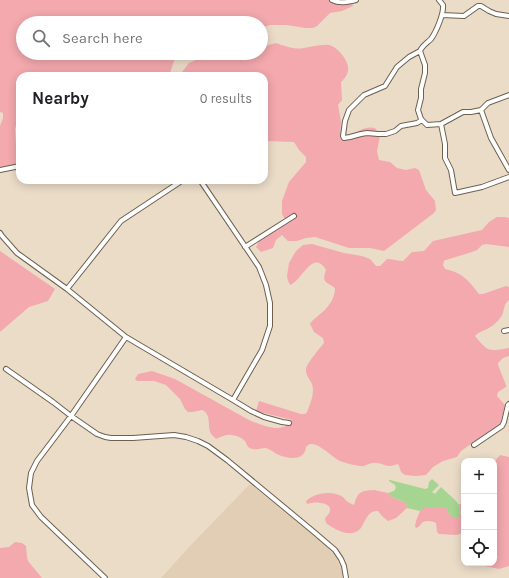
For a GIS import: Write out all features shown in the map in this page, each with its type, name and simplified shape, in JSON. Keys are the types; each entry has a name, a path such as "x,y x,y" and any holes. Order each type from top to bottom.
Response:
{"street":[{"path":"332,0 345,3 356,0"},
{"path":"422,120 417,123 401,126 395,131 386,134 367,133 350,138 344,138 343,136 345,121 350,110 356,103 364,95 385,86 397,68 409,57 420,51 421,48 432,38 442,15 443,5 439,0"},
{"path":"442,15 464,16 473,9 481,6 489,12 509,16"},
{"path":"420,51 426,72 421,89 421,98 418,110 422,120 427,125 441,124 463,112 481,110 488,103 509,95"},
{"path":"481,110 491,138 509,170"},
{"path":"441,124 445,144 445,158 451,170 455,192 482,187 509,177"},
{"path":"0,170 16,167"},
{"path":"67,289 121,221 176,184"},
{"path":"203,184 259,267 266,285 270,302 270,326 262,350 234,400"},
{"path":"245,247 294,216"},
{"path":"0,233 17,252 67,289 126,337 251,411 264,417 289,423"},
{"path":"105,578 41,517 32,505 29,488 31,473 37,461 71,416 126,337"},
{"path":"6,369 97,434 111,438 174,435 192,439 208,446 332,546 341,559 346,578"},
{"path":"474,445 502,426 509,404"}],"shaded area":[{"path":"0,0 351,0 353,6 342,11 330,13 313,28 287,25 268,26 268,16 16,16 16,60 174,60 170,72 16,72 16,165 0,168 0,126 3,113 0,112"},
{"path":"276,43 301,48 329,45 336,49 343,55 348,67 347,74 341,82 342,100 338,105 341,122 341,139 345,140 363,129 371,127 375,128 380,136 377,151 379,160 390,162 397,168 406,170 415,168 419,170 426,190 435,201 436,210 384,251 370,248 349,248 315,237 297,241 288,241 282,235 276,240 273,248 261,252 256,247 259,241 286,221 282,214 282,201 289,182 306,162 306,157 294,142 268,141 268,72 182,72 189,63 195,60 268,60 268,45"},
{"path":"497,217 509,218 509,247 486,244 482,245 477,250 444,261 443,265 445,269 465,278 479,294 506,286 509,287 509,300 501,317 492,326 475,336 486,348 496,350 509,348 509,356 503,358 498,363 506,385 506,387 498,392 497,396 505,405 500,426 461,451 457,457 443,461 433,467 426,475 414,476 404,474 401,472 398,464 389,466 371,463 362,466 349,464 340,461 314,444 307,446 305,452 300,457 292,458 279,455 265,448 252,449 244,440 235,436 227,435 216,439 211,434 207,414 205,412 202,410 188,412 180,399 166,385 154,381 137,381 135,379 138,374 152,371 175,379 249,420 272,428 288,425 292,420 256,411 259,401 301,414 305,414 307,412 312,399 313,388 306,369 311,359 324,343 323,338 314,332 310,324 330,303 335,292 335,288 325,280 324,277 326,270 317,262 312,264 290,285 287,276 289,263 296,251 303,245 312,244 344,253 362,256 370,259 376,266 380,266 387,259 403,261 412,252 424,251 433,241 482,230 489,222"},
{"path":"0,251 55,289 48,301 29,307 0,332"},
{"path":"500,455 509,457 509,566 499,569 485,566 497,566 497,458"},
{"path":"432,479 439,485 432,492 435,494 441,487 451,496 459,505 459,517 454,518 451,516 446,508 424,508 420,511 407,508 406,503 392,497 388,493 394,491 396,488 395,485 389,480 425,489 428,488 429,482"},
{"path":"250,484 324,544 336,557 342,571 342,578 161,578"},
{"path":"374,490 388,493 392,497 406,503 407,508 396,518 388,521 378,511 374,511 368,516 359,530 351,533 337,530 326,523 325,518 330,510 329,506 317,503 307,504 306,501 319,494 329,493 339,495 354,505 359,494"},
{"path":"423,508 446,508 450,515 461,514 461,534 439,534 437,532 436,523 430,521 423,522 416,528 415,526 420,511"},
{"path":"15,542 22,543 26,546 28,561 42,578 0,578 0,548 9,547"}]}
